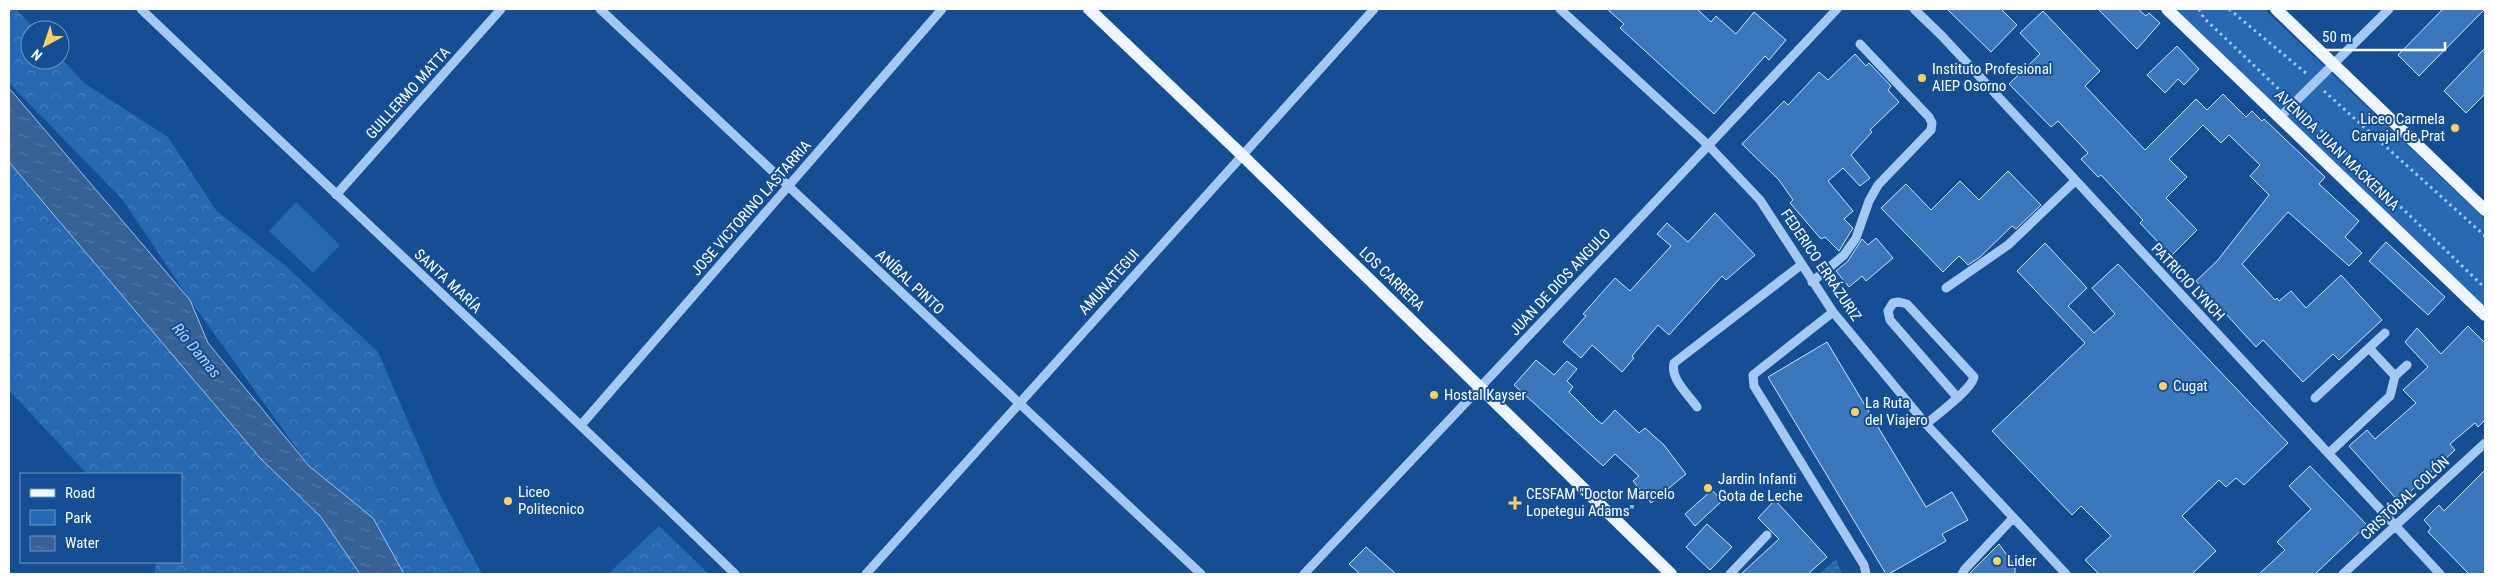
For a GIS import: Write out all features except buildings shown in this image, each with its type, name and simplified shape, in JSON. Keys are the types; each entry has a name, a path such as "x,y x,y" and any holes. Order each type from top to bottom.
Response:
{"main road":[{"name":"LOS CARRERA","path":"1089,9 1242,155 1671,574"},
{"name":"AVENIDA JUAN MACKENNA","path":"2167,9 2485,315"},
{"path":"2276,9 2485,210"}],"street":[{"name":"SANTA MARÍA","path":"141,9 336,195 582,424 735,574"},
{"name":"GUILLERMO MATTA","path":"336,195 501,9"},
{"name":"ANÍBAL PINTO","path":"600,9 1201,574"},
{"name":"JOSE VICTORINO LASTARRIA","path":"582,424 942,9"},
{"name":"AMUNATEGUI","path":"866,574 1374,9"},
{"name":"FEDERICO ERRÁZURIZ","path":"1560,9 1708,145 1760,200 1782,231 1801,265 1833,312 1926,424 2066,574"},
{"name":"JUAN DE DIOS ANGULO","path":"1304,574 1837,9"},
{"name":"PATRICIO LYNCH","path":"1914,9 1942,36 2440,574"},
{"path":"2280,117 2389,9"},
{"path":"1812,282 1844,255 1856,238 1869,201 1878,185 1931,130 1932,123 1929,117 1860,44"},
{"path":"1946,288 2008,245 2075,181"},
{"path":"1697,407 1676,379 1673,370 1674,363 1801,265"},
{"path":"1926,424 1956,398 1972,383 1974,377 1907,304 1899,302 1893,304 1888,312 1890,320 1956,398"},
{"path":"1833,312 1753,375 1754,386 1864,566 1866,574"},
{"path":"2315,398 2385,333"},
{"path":"2369,348 2396,376"},
{"path":"2329,453 2390,396 2396,376 2407,365"},
{"name":"CRISTÓBAL COLÓN","path":"2343,574 2485,443"},
{"path":"1962,574 2014,518"},
{"path":"1730,574 1767,535"}],"path":[{"path":"2199,9 2204,18 2485,288"},
{"path":"2229,9 2315,82 2485,236"}],"green space":[{"path":"9,9 16,9 26,20 20,20 20,70 70,70 70,68 84,83 168,137 216,210 287,267 378,352 439,493 482,574 404,574 373,518 309,466 190,300 122,199 9,83"},
{"path":"2174,9 2264,9 2485,219 2485,309"},
{"path":"9,162 260,458 321,517 359,574 154,574 156,563 182,563 182,473 86,473 9,390"},
{"path":"296,202 340,245 313,273 269,231"},
{"path":"659,526 709,574 608,574"},
{"path":"1836,559 1842,574 1820,574"}],"water":[{"name":"Río Damas","path":"9,88 190,300 208,343 309,466 373,518 404,574 360,574 321,517 260,458 9,162"}],"place":[{"name":"Instituto Profesional AIEP Osorno","path":"1922,78"},
{"name":"Liceo Carmela Carvajal de Prat","path":"2455,128"},
{"name":"Cugat","path":"2163,386"},
{"name":"Hostal Kayser","path":"1434,395"},
{"name":"La Ruta del Viajero","path":"1855,412"},
{"name":"Jardin Infanti Gota de Leche","path":"1708,488"},
{"name":"Liceo Politecnico","path":"508,501"},
{"name":"CESFAM \"Doctor Marcelo Lopetegui Adams\"","path":"1515,503"},
{"name":"Lider","path":"1997,561"}]}
